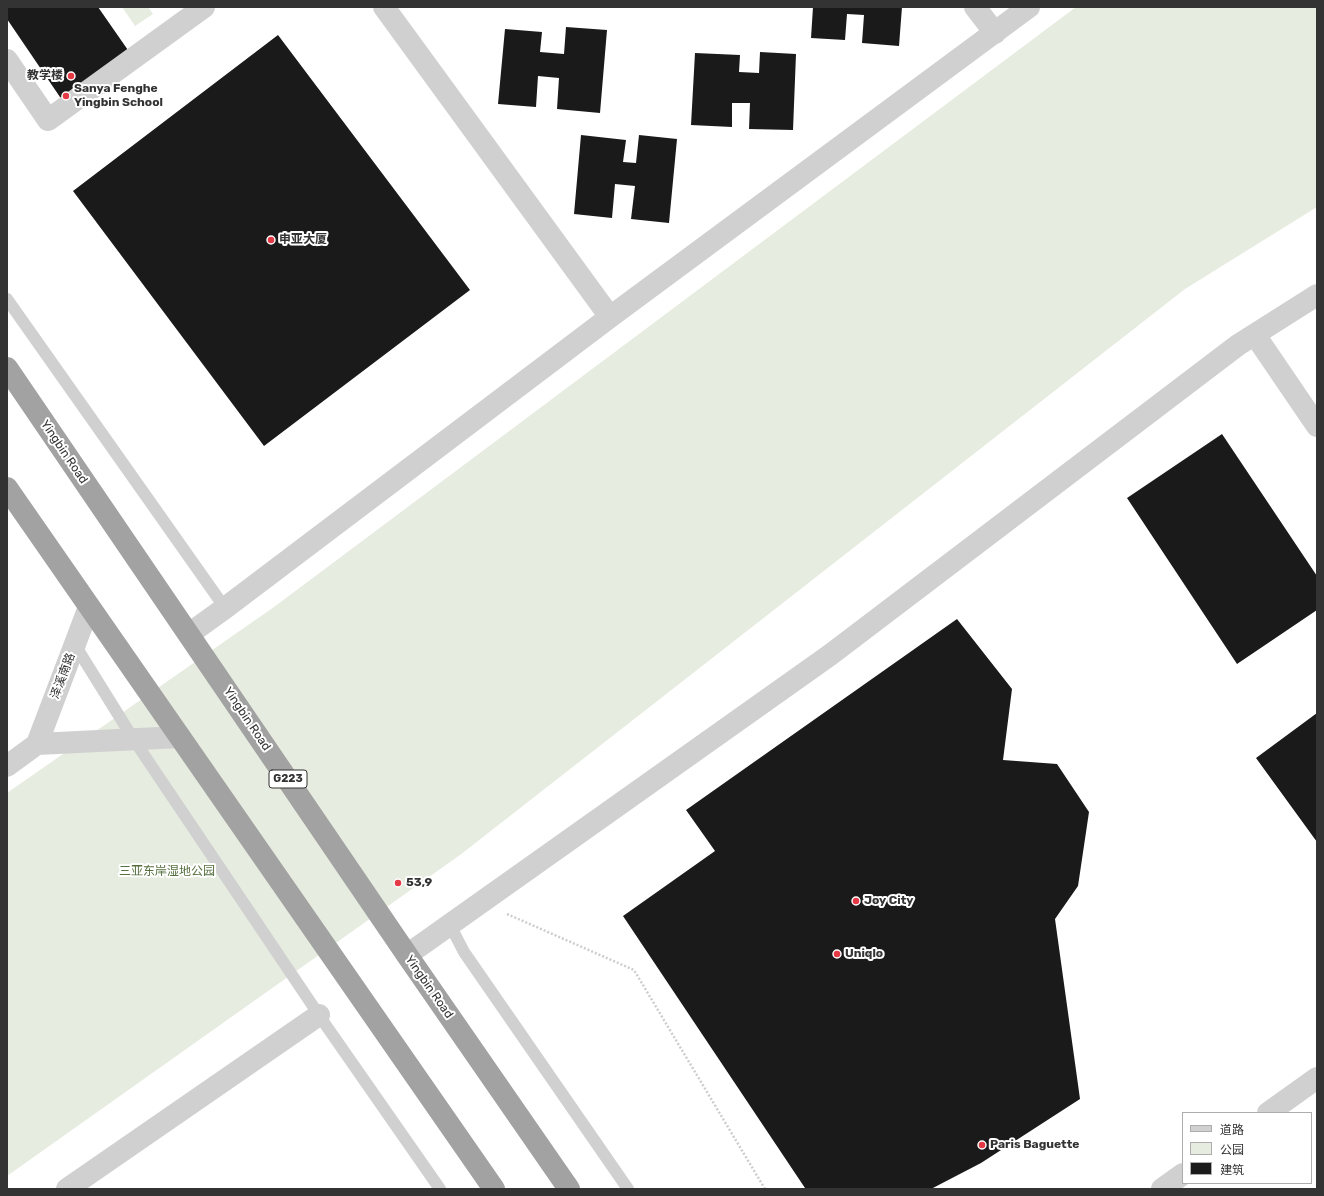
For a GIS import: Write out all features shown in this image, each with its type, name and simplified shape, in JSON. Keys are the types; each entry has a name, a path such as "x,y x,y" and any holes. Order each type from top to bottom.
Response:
{"highway":[{"name":"Yingbin Road","path":"7,368 407,955 569,1189"},
{"path":"7,488 494,1189"}],"street":[{"path":"7,60 48,120 204,7"},
{"path":"384,7 610,317"},
{"path":"975,7 995,32"},
{"path":"189,634 610,317 1029,7"},
{"path":"407,955 450,926 830,655 1238,345 1317,295"},
{"path":"1255,335 1317,426"},
{"name":"泽溪南路","path":"37,744 89,607"},
{"path":"7,766 37,744 180,737"},
{"path":"67,1189 319,1015"},
{"path":"1269,1112 1317,1078"},
{"path":"1162,1189 1182,1175"}],"lane":[{"path":"7,299 225,608"},
{"path":"75,645 134,740 319,1015 440,1189"},
{"path":"450,926 464,952 628,1189"}],"path":[{"path":"481,903 634,970 765,1189"}],"green space":[{"path":"122,7 148,7 153,14 135,26"},
{"name":"三亚东岸湿地公园","path":"1076,7 1317,7 1317,207 1185,289 460,855 7,1176 7,793 274,607"}],"building":[{"name":"教学楼","path":"7,7 98,7 130,53 62,100 7,19"},
{"path":"813,7 902,7 899,46 862,43 864,15 847,14 845,40 811,38"},
{"path":"566,27 607,30 600,113 557,109 559,78 538,76 536,107 498,104 505,29 542,32 540,52 564,54"},
{"name":"申亚大厦","path":"278,35 470,290 264,446 73,191"},
{"path":"760,52 796,54 793,130 749,129 750,103 732,103 732,127 691,125 695,53 740,55 739,72 759,73"},
{"path":"581,135 626,140 623,162 636,163 639,135 677,139 669,223 631,219 635,186 615,184 612,218 574,214"},
{"path":"1222,434 1317,576 1317,610 1237,664 1127,498"},
{"name":"Joy City","path":"957,619 1012,689 1003,760 1057,764 1089,812 1078,886 1055,919 1080,1099 981,1163 931,1189 805,1188 623,916 715,851 686,810"},
{"path":"1317,713 1317,842 1256,758"}],"place":[{"name":"教学楼","path":"71,76"},
{"name":"Sanya Fenghe Yingbin School","path":"66,96"},
{"name":"申亚大厦","path":"271,240"},
{"name":"53,9","path":"398,883"},
{"name":"Joy City","path":"856,901"},
{"name":"Uniqlo","path":"837,954"},
{"name":"Paris Baguette","path":"982,1145"}]}
